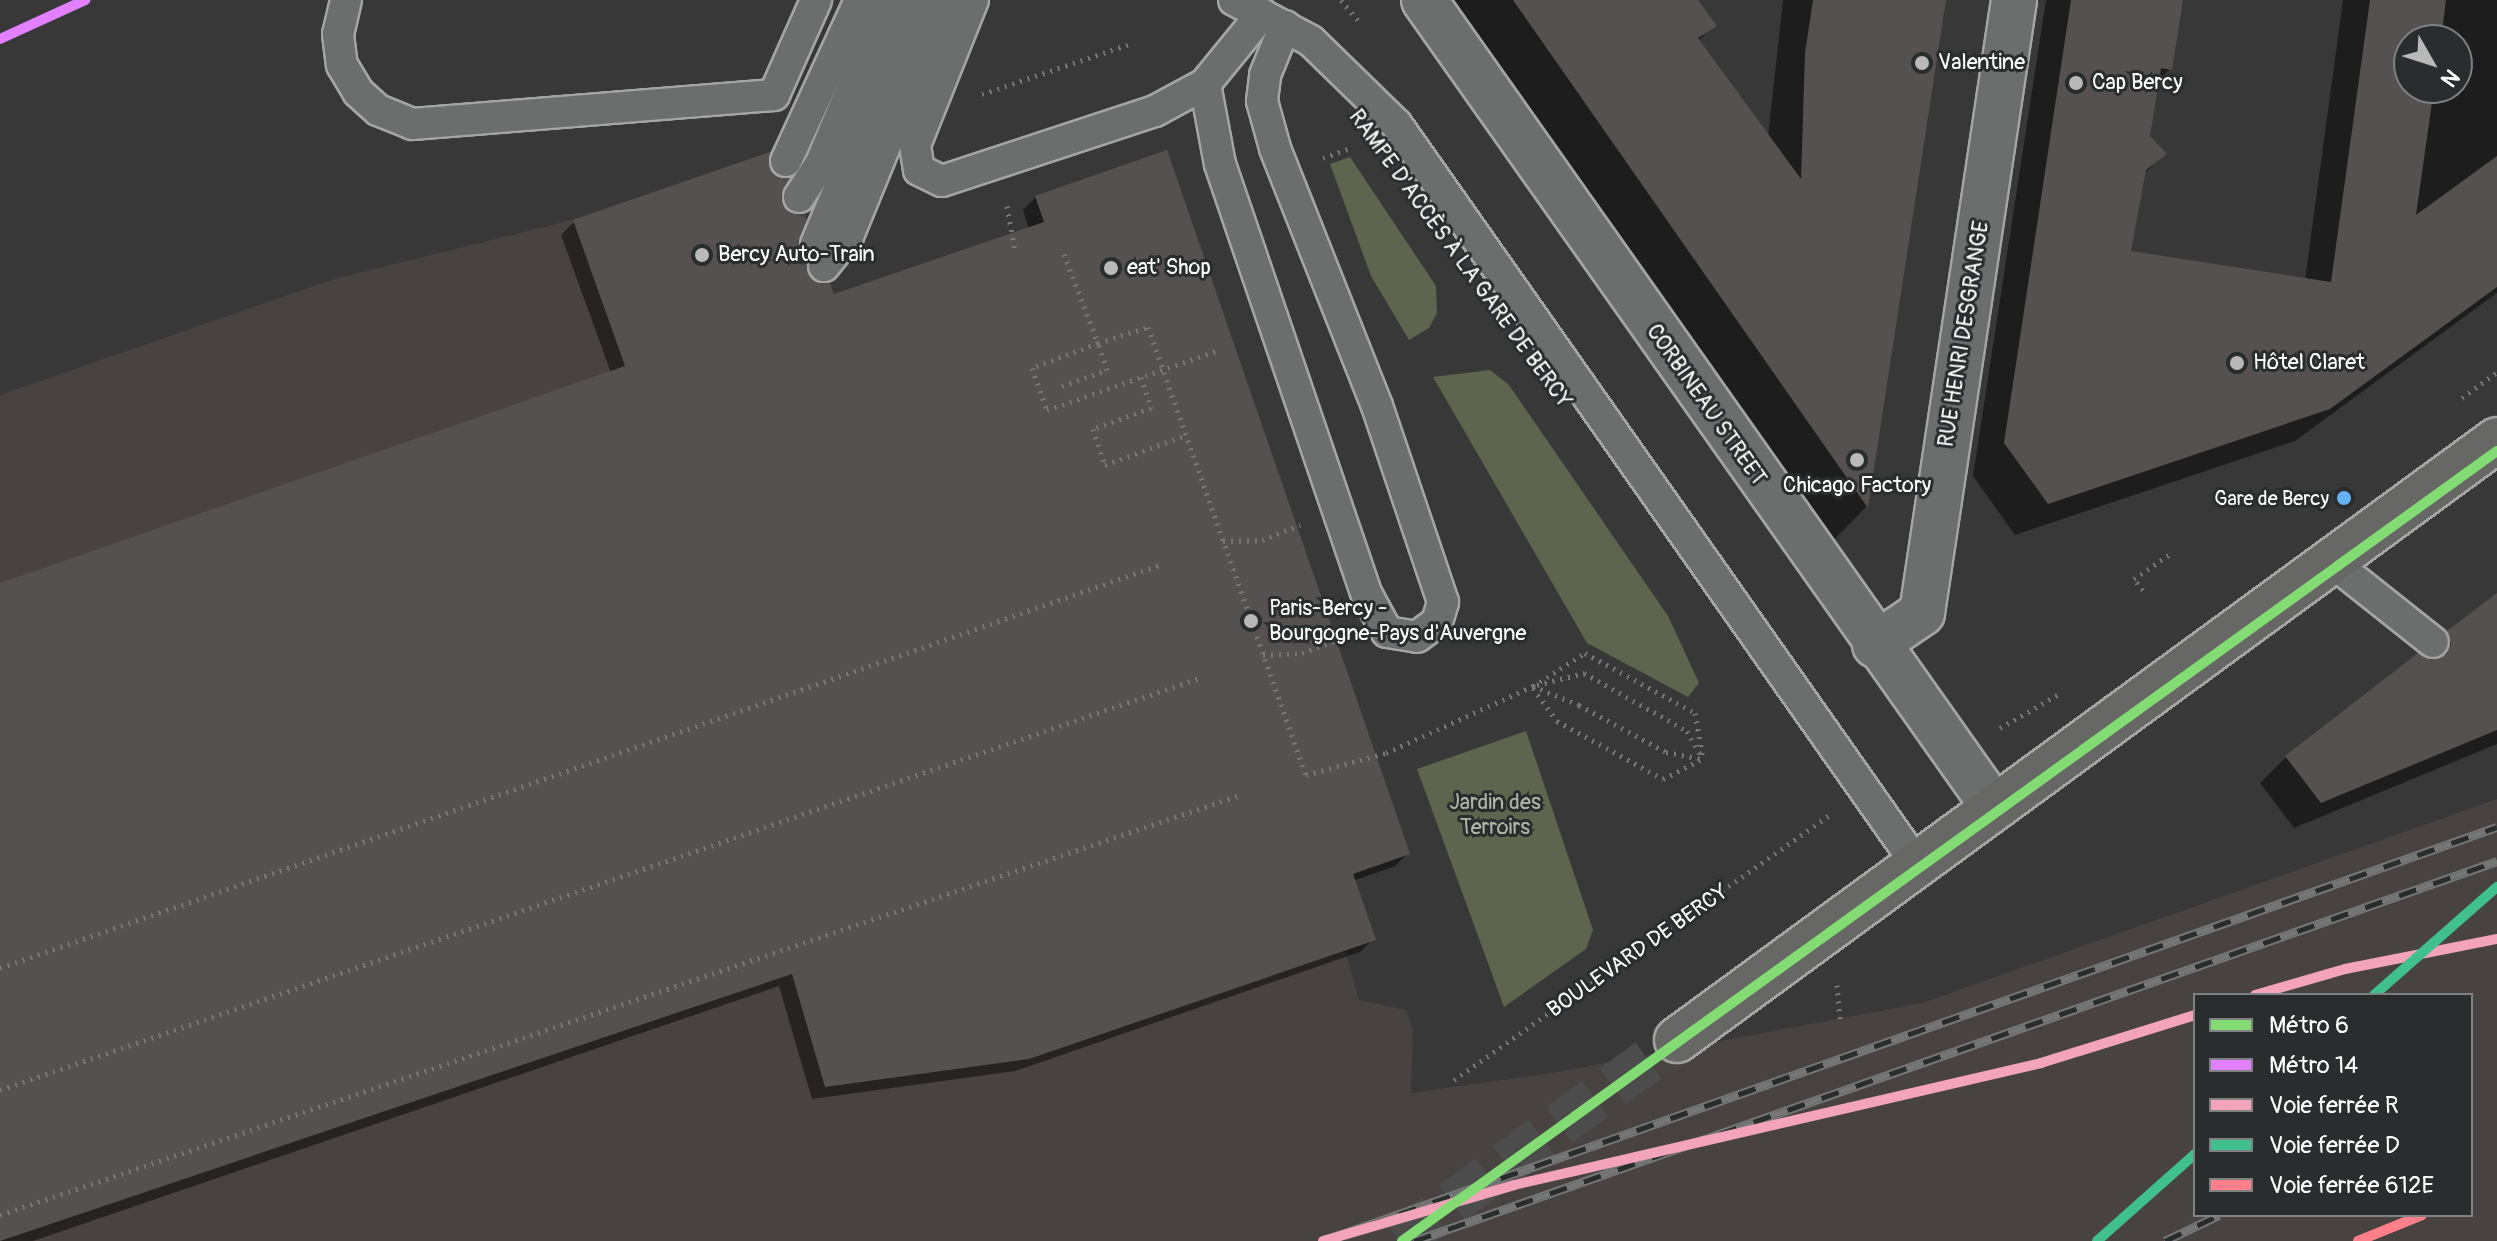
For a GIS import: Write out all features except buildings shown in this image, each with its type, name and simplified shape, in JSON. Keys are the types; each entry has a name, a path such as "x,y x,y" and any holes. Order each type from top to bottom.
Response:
{"main road":[{"path":"1677,1040 2497,440"}],"street":[{"name":"CORBINEAU STREET","path":"1424,0 1875,645 1993,806"},
{"name":"RUE HENRI DESGRANGE","path":"1875,645 1922,613 2014,0"}],"lane":[{"path":"346,0 338,34 342,65 358,92 378,110 412,124 774,95 816,0"},
{"path":"786,161 860,0"},
{"path":"799,197 821,163 889,0"},
{"path":"918,0 820,255 848,236 945,0"},
{"path":"973,0 915,145 919,170 942,181 1155,111 1205,84 1274,20"},
{"path":"1234,0 1274,20 1355,78 1397,125 1916,863"},
{"path":"1205,84 1220,164 1367,595 1387,632 1417,637 1437,622 1443,602 1377,406 1275,148 1262,101 1274,20"},
{"path":"2331,561 2433,642"}],"path":[{"path":"977,95 1133,43"},
{"path":"1323,159 1348,149"},
{"path":"1006,199 1015,251"},
{"path":"1064,254 1107,370 1092,376 1077,381 1062,386 1086,377 1089,386 1092,395"},
{"path":"1219,350 1141,377 1092,395 1047,410 1032,368 1148,327 1186,435 1263,655 1306,775 1386,753 1533,686 1585,653 1695,713 1703,759"},
{"path":"1141,377 1151,408 1093,429 1105,465 1186,435"},
{"path":"1223,541 1262,540 1304,523"},
{"path":"2143,590 2134,579 2173,552"},
{"path":"0,968 1160,565"},
{"path":"1263,655 1302,653 1345,637"},
{"path":"1533,686 1584,673 1687,731 1703,759"},
{"path":"0,1090 1199,678"},
{"path":"1533,686 1579,705 1666,752 1703,759"},
{"path":"1533,686 1557,721 1663,779 1703,759"},
{"path":"0,1215 1240,795"},
{"name":"BOULEVARD DE BERCY","path":"1454,1080 1821,822"}],"shaded area":[{"path":"782,148 834,295 1044,222 1035,196 1167,150 1410,854 1353,873 1376,940 1345,951 1359,1000 1406,1010 1413,1031 1411,1093 1552,1073 1922,1003 2497,799 2497,1241 0,1241 0,395 334,279 572,220"}],"green space":[{"path":"1350,157 1436,286 1437,313 1429,328 1409,340 1371,276 1330,164"},
{"path":"1490,370 1509,385 1668,616 1699,683 1688,697 1587,643 1433,377"},
{"name":"Jardin des Terroirs","path":"1526,731 1593,930 1586,949 1504,1007 1417,769"}],"tunnel":[{"path":"1399,1241 1677,1040"}],"railway":[{"path":"1331,1238 2497,827"},
{"path":"1414,1241 2497,861"},
{"path":"2165,1241 2215,1217"}],"metro line":[{"name":"14","path":"0,39 85,0"},
{"name":"6","path":"1402,1241 2497,451"}],"rail line":[{"name":"D","path":"2376,993 2497,887"},
{"name":"R","path":"2262,993 2345,969 2497,939"},
{"name":"R","path":"1323,1241 1514,1185 2041,1063 2193,1016"},
{"name":"D","path":"2097,1241 2193,1156"},
{"name":"612E","path":"2358,1241 2417,1217"}],"place":[{"name":"Valentine","path":"1922,63"},
{"name":"Cap Bercy","path":"2076,83"},
{"name":"Bercy Auto-Train","path":"702,255"},
{"name":"eat' Shop","path":"1111,268"},
{"name":"Hôtel Claret","path":"2237,363"},
{"name":"Chicago Factory","path":"1857,460"},
{"name":"Gare de Bercy","path":"2344,498"},
{"name":"Paris-Bercy - Bourgogne-Pays d'Auvergne","path":"1251,621"}]}
